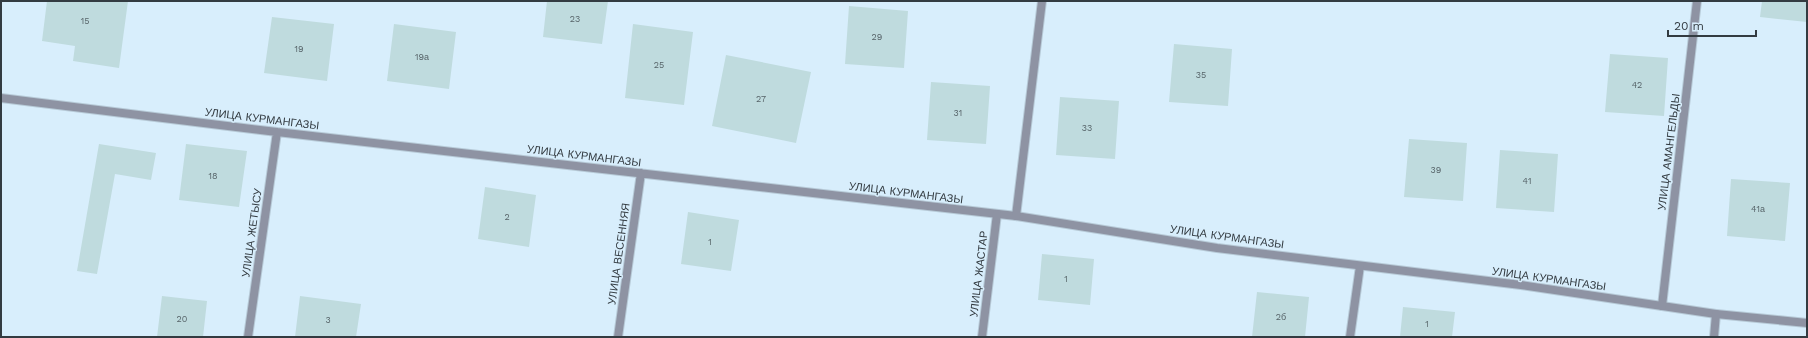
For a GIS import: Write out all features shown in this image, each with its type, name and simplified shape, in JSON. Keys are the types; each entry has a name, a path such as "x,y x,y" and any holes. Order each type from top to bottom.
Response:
{"street":[{"path":"1016,216 1042,1"},
{"name":"УЛИЦА АМАНГЕЛЬДЫ","path":"1662,306 1697,1"},
{"name":"УЛИЦА КУРМАНГАЗЫ","path":"1,98 277,132 1016,216 1217,248 1521,285 1716,314 1807,323"},
{"name":"УЛИЦА ЖЕТЫСУ","path":"248,337 277,132"},
{"name":"УЛИЦА ВЕСЕННЯЯ","path":"618,337 641,173"},
{"name":"УЛИЦА ЖАСТАР","path":"982,337 997,214"},
{"path":"1350,337 1360,266"},
{"path":"1714,337 1716,314"}],"building":[{"path":"47,1 128,1 119,68 73,61 75,46 42,41"},
{"path":"547,1 608,1 602,44 543,37"},
{"path":"1762,1 1807,1 1807,22 1760,17"},
{"path":"849,6 908,11 904,68 845,64"},
{"path":"272,17 334,24 327,81 264,73"},
{"path":"394,24 456,32 449,89 387,81"},
{"path":"633,24 693,32 684,105 625,98"},
{"path":"1174,44 1232,49 1228,106 1169,102"},
{"path":"1610,54 1668,58 1664,116 1605,112"},
{"path":"726,55 811,72 796,143 712,126"},
{"path":"931,82 990,86 986,144 927,140"},
{"path":"1060,97 1119,101 1115,159 1056,155"},
{"path":"1409,139 1467,143 1463,201 1404,197"},
{"path":"99,144 156,153 151,180 115,174 97,274 77,271"},
{"path":"186,144 247,151 239,207 179,200"},
{"path":"1500,150 1558,154 1554,212 1496,208"},
{"path":"1731,179 1790,183 1785,241 1727,236"},
{"path":"485,187 536,195 529,247 478,239"},
{"path":"688,212 739,220 731,271 681,264"},
{"path":"1042,254 1094,259 1090,305 1038,300"},
{"path":"1257,292 1309,297 1305,337 1252,337"},
{"path":"162,296 207,301 203,337 157,337"},
{"path":"300,296 361,304 356,337 295,337"},
{"path":"1403,307 1455,312 1452,337 1400,337"}]}
